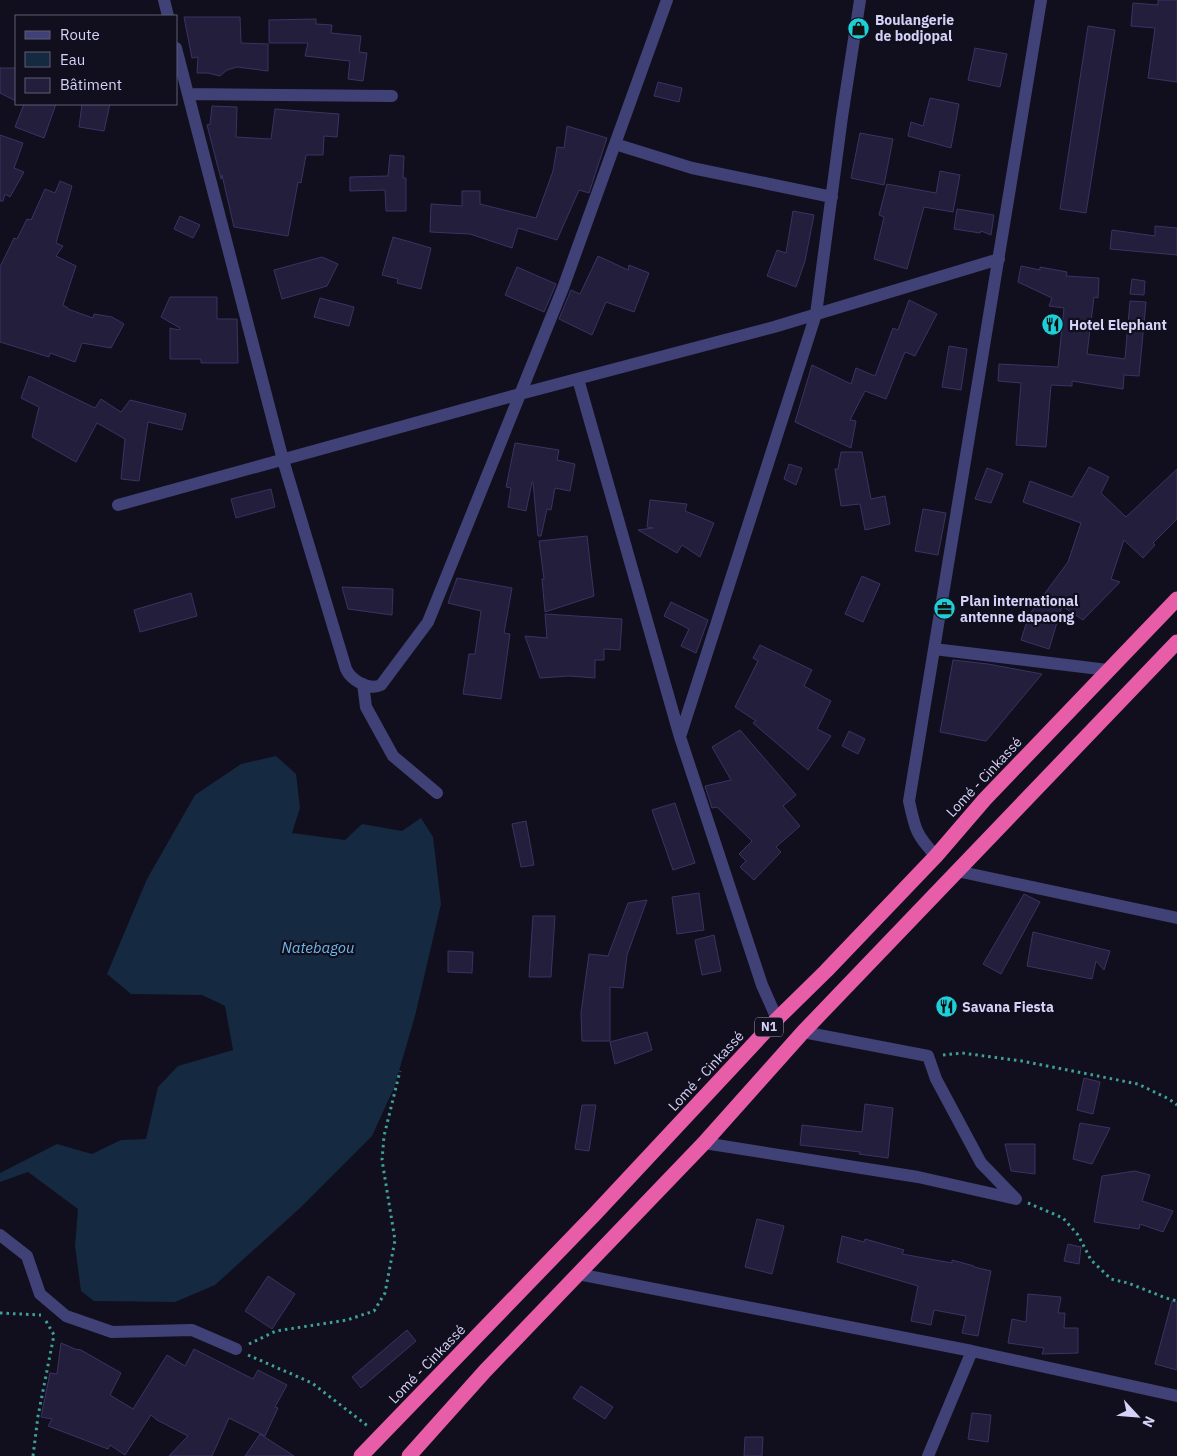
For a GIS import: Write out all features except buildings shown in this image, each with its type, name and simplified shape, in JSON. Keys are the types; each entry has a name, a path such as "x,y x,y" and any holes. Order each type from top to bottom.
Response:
{"highway":[{"name":"Lomé - Cinkassé","path":"361,1456 594,1215 777,1019 826,971 936,856 985,799 1177,599"},
{"name":"N1","path":"409,1456 485,1371 704,1143 803,1032 1177,642"},
{"path":"936,856 957,871"}],"street":[{"path":"164,0 168,15"},
{"path":"178,56 282,460 346,669 351,677 363,684 376,687 381,685 428,622 563,288 667,0"},
{"path":"680,737 816,314 860,0"},
{"path":"936,856 920,838 913,823 909,801 1042,0"},
{"path":"188,94 392,96"},
{"path":"615,144 692,168 832,197"},
{"path":"118,505 520,394 774,327 999,259"},
{"path":"578,379 680,737 762,985 777,1019"},
{"path":"934,649 1108,670"},
{"path":"363,684 366,706 393,756 437,793"},
{"path":"957,871 1177,918"},
{"path":"803,1032 928,1056 936,1079 981,1163 1016,1198"},
{"path":"704,1143 918,1176 1016,1198"},
{"path":"0,1235 27,1256 40,1294 66,1316 112,1332 192,1330 236,1350"},
{"path":"578,1274 972,1351 1177,1396"},
{"path":"928,1456 972,1351"}],"path":[{"path":"928,1056 962,1053 1022,1061 1099,1075 1138,1084 1177,1105"},
{"path":"236,1350 276,1331 347,1320 374,1310 385,1293 395,1240 382,1160 384,1136 400,1071"},
{"path":"1016,1198 1063,1218 1078,1235 1091,1260 1111,1279 1128,1283 1177,1301"},
{"path":"33,1456 38,1416 54,1335 44,1315 40,1294"},
{"path":"0,1313 44,1315"},
{"path":"236,1350 312,1384 380,1436"}],"water":[{"name":"Natebagou","path":"276,756 296,774 300,808 292,833 345,840 362,824 402,831 421,818 433,837 441,904 415,1016 394,1088 372,1136 300,1208 215,1285 175,1302 94,1301 81,1291 75,1246 78,1209 28,1172 0,1182 0,1173 57,1144 92,1154 121,1140 146,1139 158,1087 178,1066 233,1050 225,1006 202,995 131,994 107,974 147,879 195,795 241,764"}],"place":[{"name":"Boulangerie de bodjopal","path":"859,28"},
{"name":"Hotel Elephant","path":"1053,325"},
{"name":"Plan international antenne dapaong","path":"944,609"},
{"name":"Savana Fiesta","path":"946,1007"}]}
